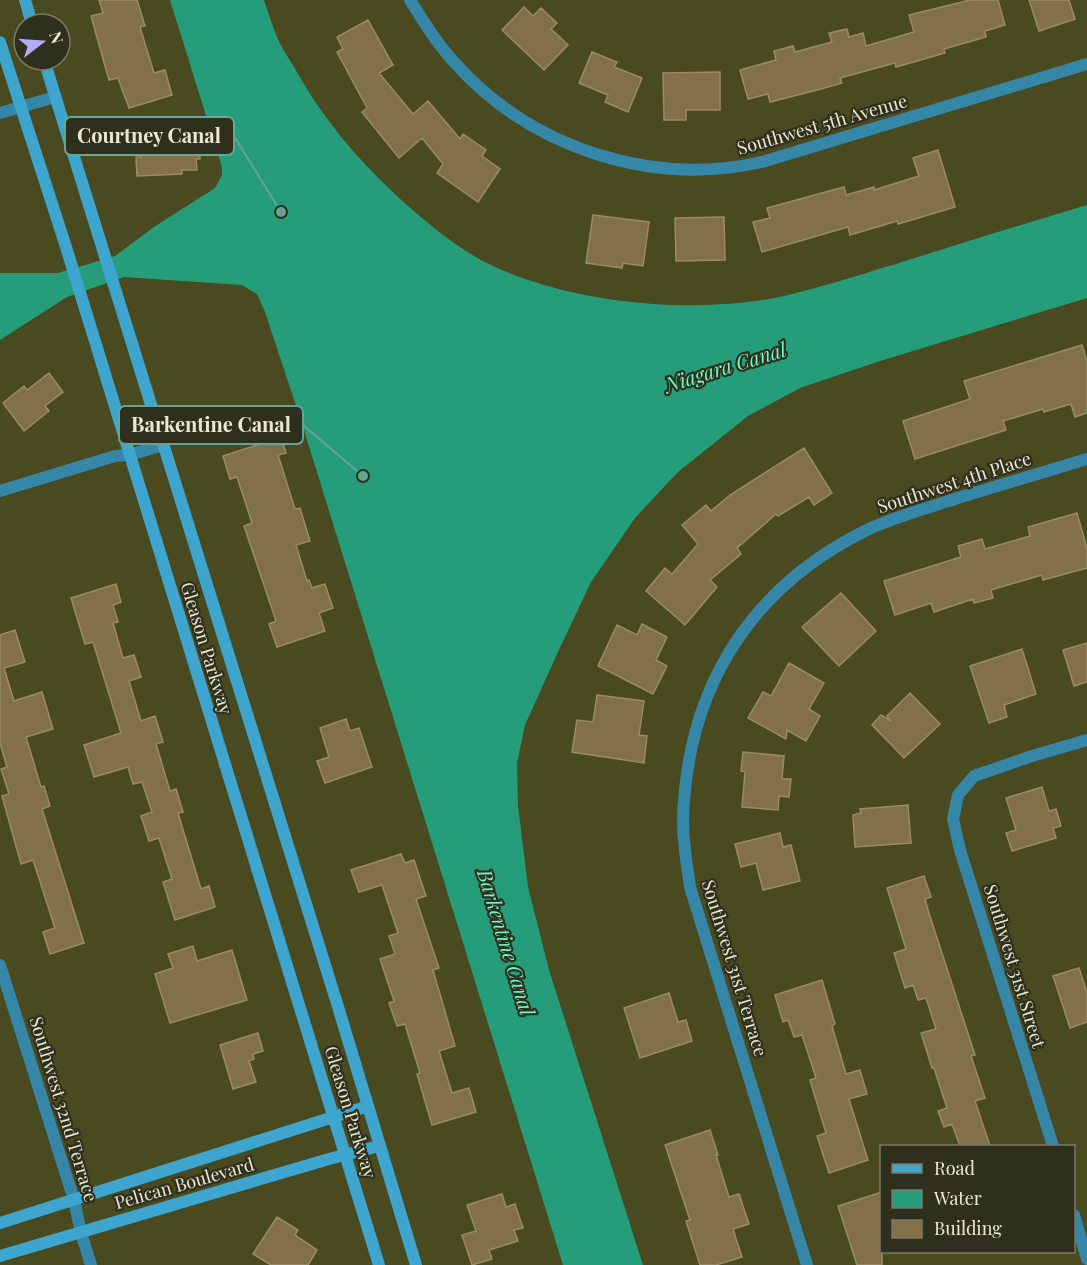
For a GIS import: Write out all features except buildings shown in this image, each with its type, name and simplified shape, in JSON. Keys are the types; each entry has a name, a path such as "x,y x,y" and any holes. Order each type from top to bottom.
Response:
{"main road":[{"name":"Gleason Parkway","path":"0,42 66,247 379,1265"},
{"name":"Gleason Parkway","path":"48,72 416,1265"},
{"name":"Pelican Boulevard","path":"0,1223 368,1106"},
{"name":"Pelican Boulevard","path":"0,1256 379,1146"}],"street":[{"name":"Southwest 5th Avenue","path":"410,0 448,55 482,90 513,114 563,142 619,161 657,168 696,170 735,168 807,149 1087,64"},
{"path":"0,113 55,96"},
{"path":"0,491 115,456 129,455 163,445"},
{"name":"Southwest 4th Place","path":"715,677 732,646 785,584 842,544 902,515 1087,459"},
{"name":"Southwest 31st Terrace","path":"715,677 699,720 689,760 683,802 684,845 690,887 807,1265"},
{"name":"Southwest 31st Street","path":"1053,1145 960,850 953,819 958,795 974,777 1032,756 1087,740"},
{"name":"Southwest 32nd Terrace","path":"0,965 74,1200 91,1265"},
{"path":"1075,1218 1087,1259"}],"water":[{"name":"Niagara Canal","path":"170,0 264,0 280,44 304,85 367,167 418,215 467,252 522,278 555,288 591,296 664,305 736,303 769,299 833,283 1087,205 1087,298 880,361 800,388 748,416 678,472 635,518 591,582 525,725 517,763 518,806 528,887 549,970 643,1265 563,1265 303,427 257,294 242,285 124,277 67,297 0,340 0,273 58,273 115,256 154,227 215,188 222,175 222,167"}],"place":[{"name":"Courtney Canal","path":"281,212"},
{"name":"Barkentine Canal","path":"363,476"}]}
